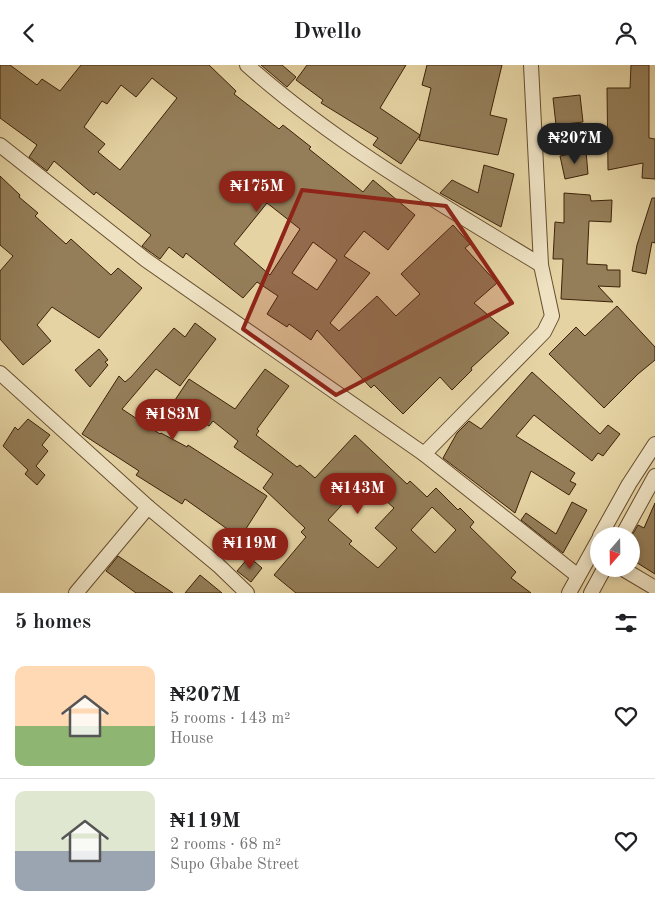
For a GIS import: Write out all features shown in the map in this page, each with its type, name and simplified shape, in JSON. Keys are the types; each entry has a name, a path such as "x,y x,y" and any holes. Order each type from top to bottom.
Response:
{"street":[{"path":"247,65 286,99 379,166 541,265"},
{"path":"424,454 544,333 552,316 541,265 531,65"},
{"path":"0,145 172,280 424,454 578,576"},
{"path":"0,373 148,507 218,565 247,593"},
{"path":"604,527 628,484 655,444"},
{"path":"627,527 655,476"},
{"path":"76,593 148,507"},
{"path":"569,593 590,554"},
{"path":"592,593 600,577"},
{"path":"636,577 655,588"}],"highlighted area":[{"path":"302,190 446,206 512,303 336,395 243,329"}],"building":[{"path":"0,65 10,65 37,85 42,79 60,91 81,65 209,65 236,91 234,94 279,129 283,125 311,147 309,149 363,192 373,180 415,215 388,250 364,231 344,256 370,273 330,323 339,331 377,296 396,316 420,294 401,274 453,225 470,244 465,248 497,283 474,303 509,333 471,368 472,370 452,390 440,377 403,414 374,385 371,388 317,330 311,340 289,324 287,327 267,314 278,296 257,282 243,298 186,253 183,258 169,247 160,259 142,246 151,235 96,192 94,195 54,161 47,171 29,157 37,145 0,118","holes":["152,78 177,98 120,170 98,152 105,144 84,127 102,101 107,104 121,85 136,97","267,203 300,229 270,275 234,244","313,242 337,260 317,290 292,273"]},
{"path":"261,65 282,65 296,77 287,87"},
{"path":"307,65 406,65 380,108 420,135 401,164 373,145 378,138 321,103 323,100 296,80"},
{"path":"427,65 502,65 490,115 507,119 498,155 419,140 431,88 422,85"},
{"path":"631,65 649,65 649,138 655,139 655,179 642,178 643,163 608,170 607,88 630,88"},
{"path":"580,95 583,122 556,125 553,98"},
{"path":"586,151 588,174 565,179 560,156"},
{"path":"484,165 514,174 501,227 440,193 452,180 478,193"},
{"path":"0,176 20,195 19,197 38,213 35,216 66,244 71,239 111,275 118,268 142,288 99,338 52,307 37,325 51,341 23,365 0,339 0,271 13,256 0,245"},
{"path":"564,193 590,195 591,201 612,200 611,222 589,221 587,264 607,265 607,270 620,270 620,287 598,286 613,302 561,299 563,259 553,259 555,222 564,223"},
{"path":"652,198 655,198 655,243 652,242 646,274 632,271 637,245"},
{"path":"617,306 655,347 655,360 604,408 549,354 576,327 585,336"},
{"path":"195,323 216,339 180,386 156,369 122,409 160,434 187,447 188,445 267,496 240,538 185,499 182,504 136,475 139,471 82,434 119,376 125,382 174,328 185,337"},
{"path":"99,349 108,360 105,362 108,365 90,387 75,370"},
{"path":"265,369 289,386 257,429 259,431 256,435 297,467 300,465 315,478 355,435 407,484 410,481 427,497 436,488 458,510 460,508 474,522 470,527 516,572 511,578 531,593 296,593 274,575 306,537 301,532 305,528 263,488 273,474 234,447 238,441 213,421 209,426 173,403 189,379 235,409","holes":["364,481 394,508 375,528 397,548 378,568 349,544 352,541 328,520","432,507 456,530 435,553 411,530"]},
{"path":"532,372 600,434 608,425 620,434 603,456 598,453 592,461 534,415 516,436 575,473 570,481 576,484 569,495 531,471 515,513 443,458 457,433 469,421 481,429"},
{"path":"28,419 50,435 42,445 48,451 36,466 45,475 37,485 25,474 28,470 3,446 15,427 18,430"},
{"path":"572,502 587,510 563,553 521,520 526,513 556,534"},
{"path":"655,503 655,574 640,565 640,527 637,527 638,525 644,528"},
{"path":"118,556 173,593 136,593 106,571"},
{"path":"249,557 262,568 251,582 237,571"},
{"path":"200,575 222,593 185,593"}]}
